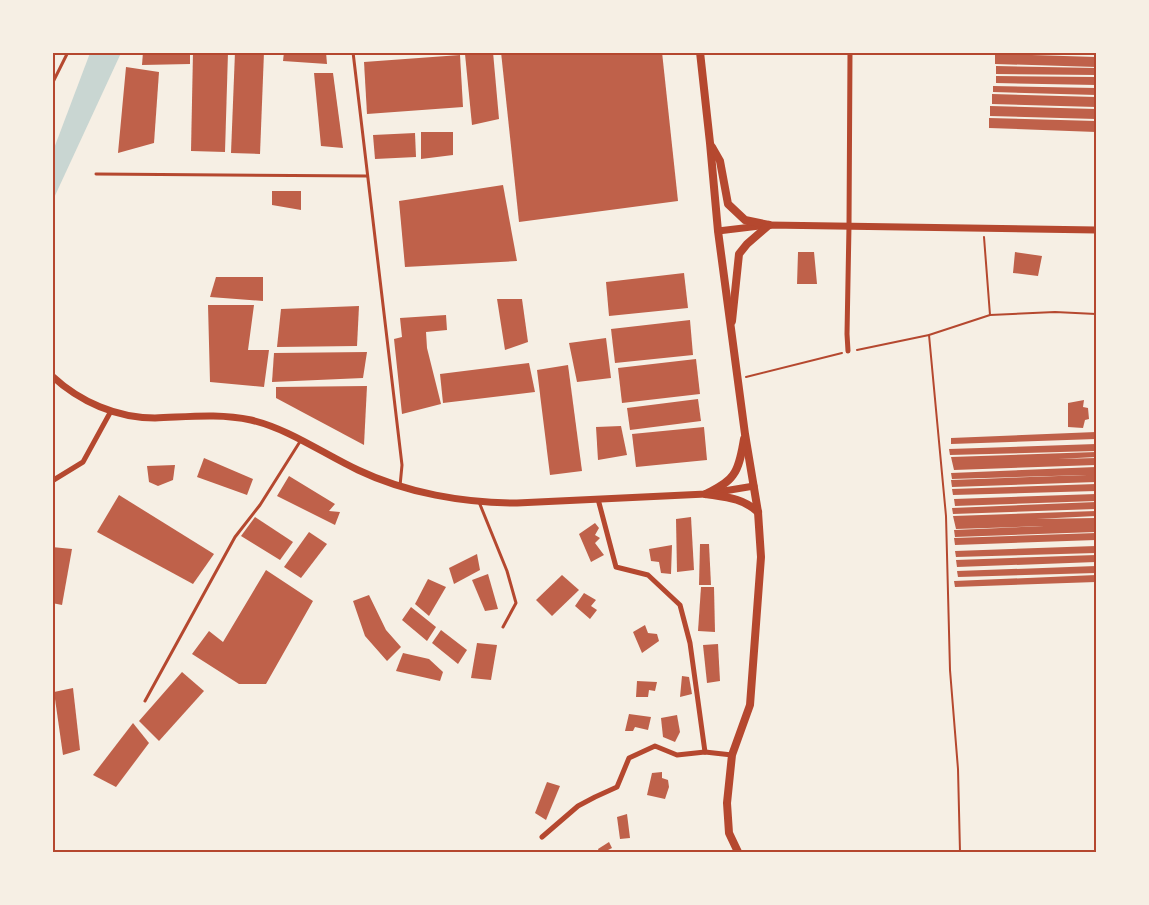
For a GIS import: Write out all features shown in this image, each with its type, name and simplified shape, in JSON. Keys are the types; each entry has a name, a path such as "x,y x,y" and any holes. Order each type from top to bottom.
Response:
{"main road":[{"path":"700,52 718,231 737,379 758,512 761,557 750,705 732,755 727,803 729,833 738,852"},
{"path":"710,143 720,161 728,204 746,220 769,225"},
{"path":"731,331 739,254 769,225"},
{"path":"705,494 723,485 734,475 745,434"},
{"path":"705,494 739,500 751,505 758,512"}],"street":[{"path":"849,351 847,334 850,52"},
{"path":"718,231 769,225 1096,230"},
{"path":"52,376 78,397 111,411 128,415 154,418 232,417 267,424 358,470 400,486 443,496 495,503 517,503 705,494 754,486"},
{"path":"52,481 83,462 111,411"},
{"path":"598,499 616,567 648,575 680,605 690,644 705,752"},
{"path":"542,837 578,806 617,787 629,758 656,746 677,755 705,752 732,755"}],"lane":[{"path":"52,84 68,52"},
{"path":"352,52 402,465 400,486"},
{"path":"96,174 368,176"},
{"path":"146,702 235,537 260,504 301,440"},
{"path":"478,501 507,571 516,603 503,627"}],"path":[{"path":"983,228 990,315"},
{"path":"737,379 929,334 990,315 1056,312 1096,314"},
{"path":"929,334 946,516 950,670 958,770 960,852"}],"shaded area":[{"path":"90,53 121,53 53,200 53,151"}],"building":[{"path":"143,52 190,52 190,64 142,65"},
{"path":"193,52 228,52 225,152 191,151"},
{"path":"235,52 264,52 260,154 231,153"},
{"path":"284,52 326,52 327,64 283,61"},
{"path":"493,52 499,119 472,125 465,54"},
{"path":"501,52 662,52 678,201 519,222"},
{"path":"995,54 1096,57 1096,67 995,64"},
{"path":"460,55 463,107 367,114 364,62"},
{"path":"996,66 1096,68 1096,75 996,74"},
{"path":"126,67 159,72 154,143 118,153"},
{"path":"314,73 333,73 343,148 321,146"},
{"path":"996,76 1096,77 1096,85 996,83"},
{"path":"993,86 1096,88 1096,95 993,92"},
{"path":"992,94 1096,97 1096,107 992,104"},
{"path":"990,106 1096,109 1096,119 990,116"},
{"path":"989,118 1096,121 1096,132 989,128"},
{"path":"421,132 453,132 453,155 421,159"},
{"path":"415,133 416,157 375,159 373,135"},
{"path":"503,185 517,261 405,267 399,201"},
{"path":"272,191 301,191 301,210 272,205"},
{"path":"798,252 814,252 817,284 797,284"},
{"path":"1015,252 1042,256 1038,276 1013,273"},
{"path":"684,273 688,308 609,316 606,282"},
{"path":"216,277 263,277 263,301 210,297"},
{"path":"497,299 522,299 528,342 505,350"},
{"path":"208,305 254,305 248,350 269,350 264,387 210,382"},
{"path":"359,306 357,346 277,347 281,309"},
{"path":"446,315 447,330 426,332 427,348 441,404 402,414 394,339 402,337 400,318"},
{"path":"690,320 693,355 615,363 611,329"},
{"path":"606,338 611,378 577,382 569,343"},
{"path":"367,352 363,378 272,382 274,353"},
{"path":"696,359 700,394 622,403 618,368"},
{"path":"529,363 535,392 443,403 440,374"},
{"path":"568,365 582,471 550,475 537,370"},
{"path":"367,386 364,445 276,398 276,387"},
{"path":"698,399 701,421 630,430 627,408"},
{"path":"1084,400 1083,407 1088,408 1089,419 1085,420 1083,428 1068,427 1068,403"},
{"path":"621,426 627,455 598,460 596,427"},
{"path":"704,427 707,460 636,467 632,434"},
{"path":"1096,432 1096,439 951,444 951,438"},
{"path":"1096,444 1096,451 950,455 949,449"},
{"path":"1096,452 1096,457 1058,459 1096,458 1096,465 954,470 951,457"},
{"path":"204,458 253,479 247,495 197,477"},
{"path":"175,465 173,480 158,486 149,482 147,466"},
{"path":"1096,467 1096,482 952,487 951,480 1087,475 952,479 951,473"},
{"path":"289,476 335,504 329,511 340,512 335,525 277,496"},
{"path":"1096,484 1096,491 953,495 952,489"},
{"path":"1096,494 1096,501 955,506 954,499"},
{"path":"119,495 214,554 193,584 97,532"},
{"path":"1096,502 1096,509 953,514 952,508"},
{"path":"1096,511 1096,516 1036,519 1096,518 1096,532 955,537 954,530 1044,526 956,529 953,516"},
{"path":"255,517 293,542 280,560 241,536"},
{"path":"691,517 694,570 677,572 676,519"},
{"path":"595,523 599,528 595,535 600,538 595,543 604,555 591,562 579,534"},
{"path":"309,532 327,544 301,578 284,567"},
{"path":"1096,533 1096,540 955,545 954,538"},
{"path":"700,544 709,544 711,585 699,585"},
{"path":"672,545 671,574 661,573 659,562 651,561 649,549"},
{"path":"1096,546 1096,553 956,557 955,551"},
{"path":"52,547 72,549 62,605 52,603"},
{"path":"477,554 480,570 454,584 449,568"},
{"path":"1096,555 1096,562 957,567 956,560"},
{"path":"1096,566 1096,573 958,577 957,571"},
{"path":"266,570 313,601 266,684 239,684 192,654 209,631 223,642"},
{"path":"488,574 498,609 485,611 472,580"},
{"path":"562,575 579,590 552,616 536,600"},
{"path":"1096,575 1096,582 955,587 954,581"},
{"path":"428,579 446,587 429,616 415,604"},
{"path":"701,587 714,587 715,632 698,631"},
{"path":"584,593 596,600 591,606 597,610 590,619 575,606"},
{"path":"369,595 386,630 401,647 387,661 365,636 353,601"},
{"path":"411,607 436,627 427,641 402,620"},
{"path":"645,625 648,633 657,634 659,641 642,653 633,632"},
{"path":"441,630 467,650 458,664 432,643"},
{"path":"477,643 497,645 491,680 471,678"},
{"path":"718,644 720,681 707,683 703,645"},
{"path":"403,653 429,659 443,672 440,681 396,671"},
{"path":"182,672 204,691 159,741 139,721"},
{"path":"682,676 689,677 692,694 680,697"},
{"path":"637,681 657,682 655,691 649,690 648,697 636,697"},
{"path":"73,688 80,750 63,755 54,692"},
{"path":"629,714 651,717 648,730 635,727 633,731 625,731"},
{"path":"677,715 680,732 675,742 663,737 661,718"},
{"path":"133,723 149,743 116,787 93,775"},
{"path":"662,772 662,778 668,780 669,787 665,799 647,795 652,773"},
{"path":"547,782 560,786 546,820 535,813"},
{"path":"627,814 630,838 620,839 617,817"},
{"path":"609,842 612,848 599,852 598,849"}]}
